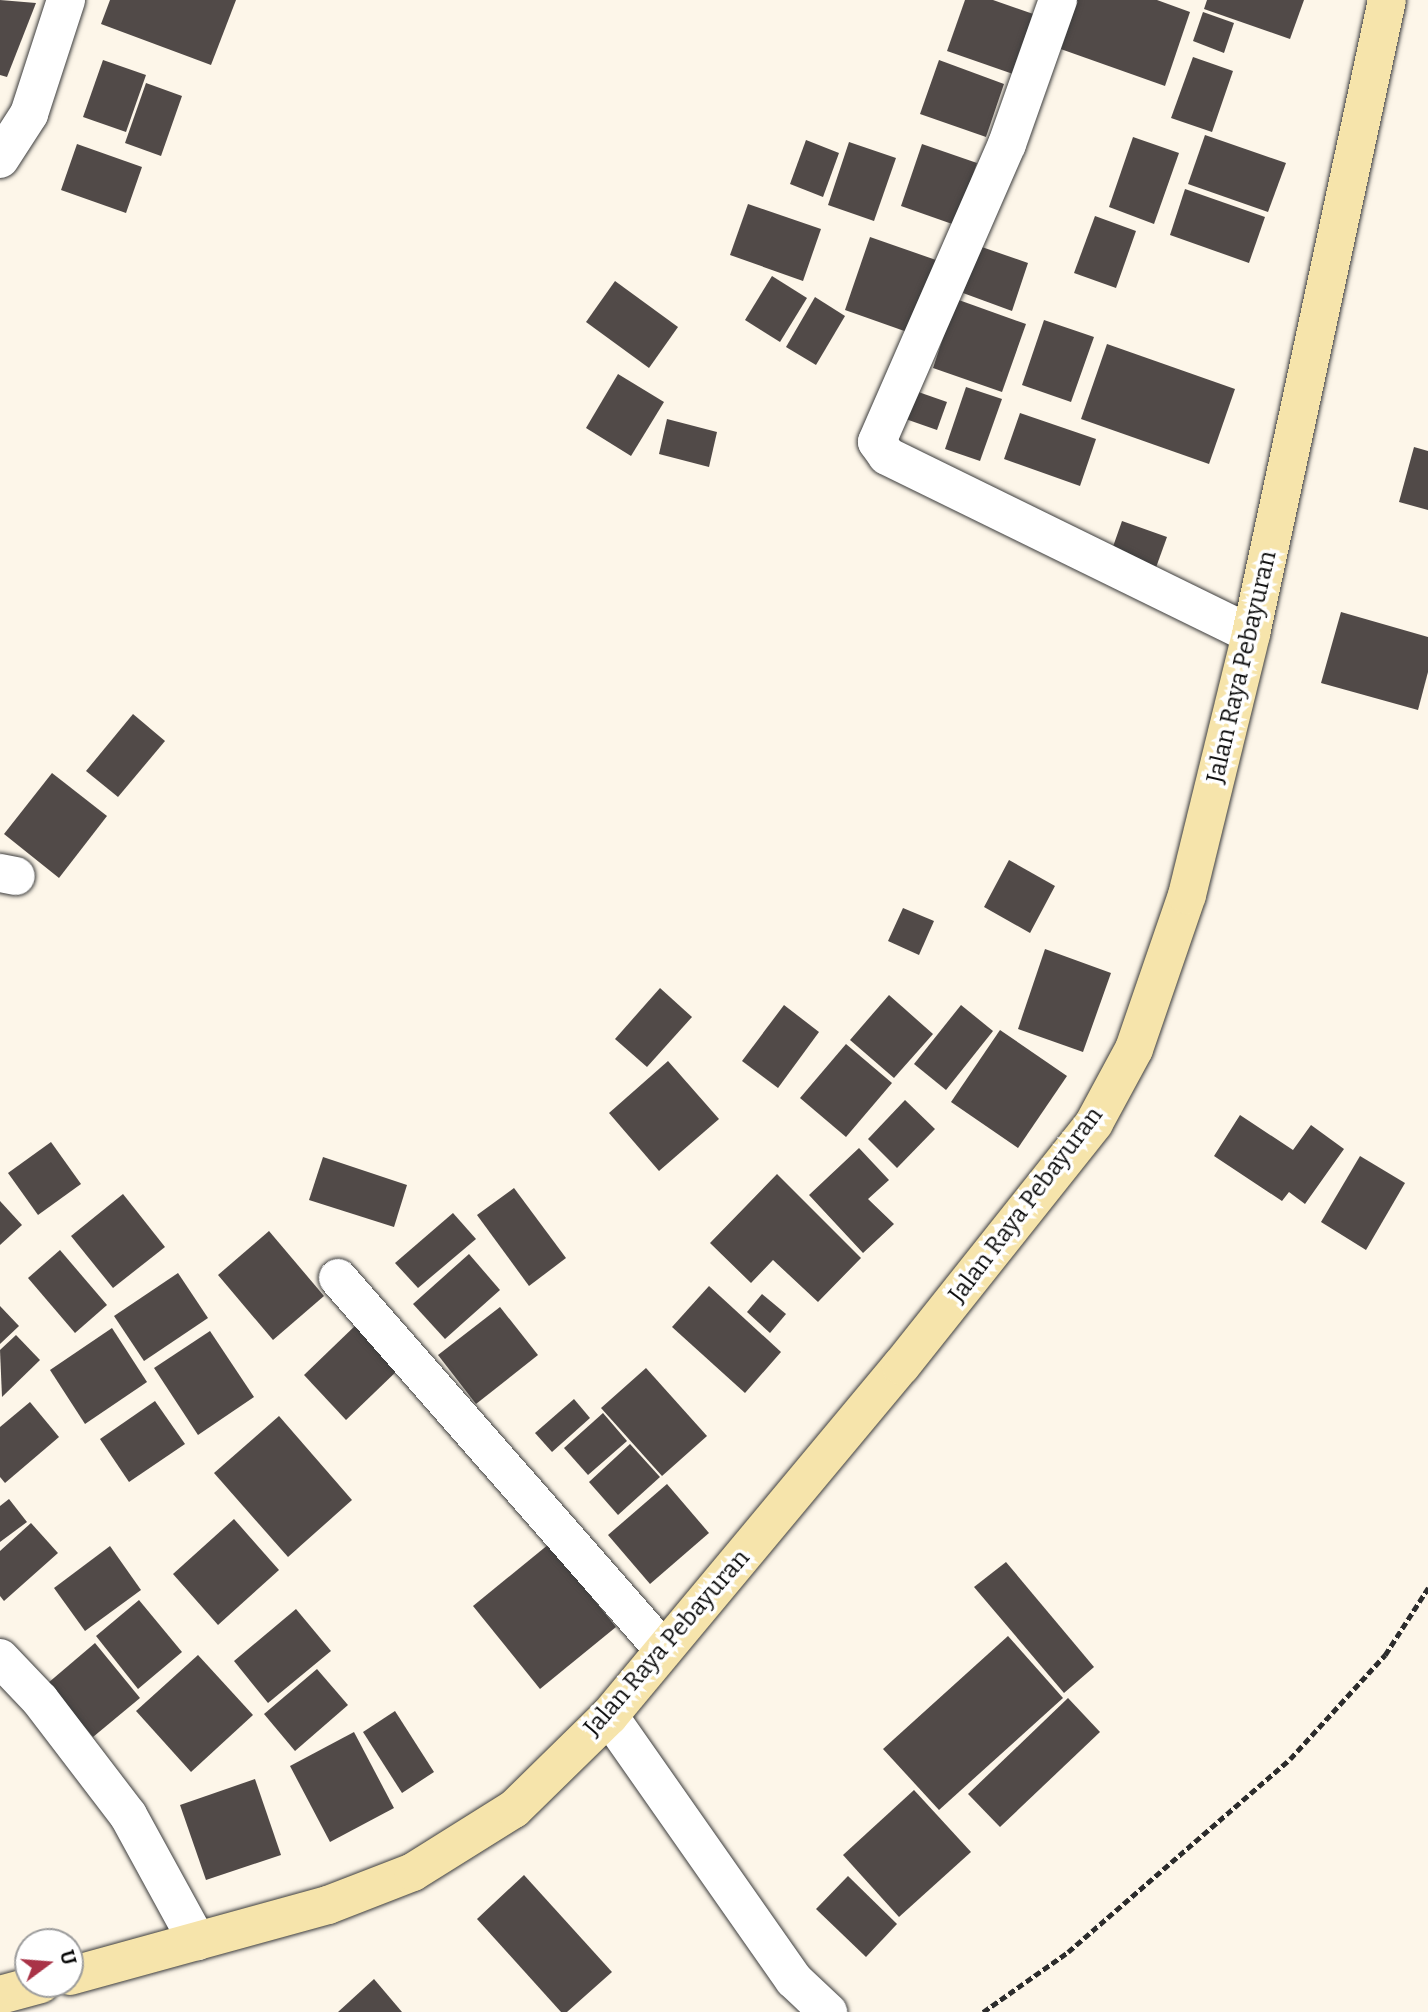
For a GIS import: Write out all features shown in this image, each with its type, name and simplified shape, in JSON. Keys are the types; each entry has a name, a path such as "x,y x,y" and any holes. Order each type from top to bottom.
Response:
{"main road":[{"name":"Jalan Raya Pebayuran","path":"84,1972 328,1905 413,1872 514,1809 609,1716 901,1366 1094,1124 1134,1049 1187,895 1251,634 1383,1"}],"street":[{"path":"0,159 29,114 66,0"},
{"path":"1058,0 1007,144 877,442 887,456 1251,634"},
{"path":"338,1278 663,1649"},
{"path":"0,1658 40,1700 128,1815 197,1941"},
{"path":"609,1716 794,1980 828,2012"}],"path":[{"path":"983,2012 1068,1952 1290,1759 1385,1655 1428,1588"}],"building":[{"path":"0,0 36,3 7,77 0,75"},
{"path":"110,0 236,0 211,65 101,24"},
{"path":"965,0 993,0 1039,16 1019,76 947,51"},
{"path":"1071,0 1157,0 1190,12 1165,86 1055,47"},
{"path":"1207,0 1304,0 1290,39 1204,9"},
{"path":"1203,12 1234,23 1224,53 1193,41"},
{"path":"1193,57 1233,71 1212,132 1171,118"},
{"path":"103,60 146,75 126,132 83,117"},
{"path":"939,60 1004,84 986,137 920,114"},
{"path":"146,83 182,96 161,156 125,143"},
{"path":"1205,135 1286,163 1268,212 1188,184"},
{"path":"1133,137 1179,153 1154,224 1109,207"},
{"path":"806,140 839,153 823,197 790,184"},
{"path":"849,142 896,158 874,221 828,205"},
{"path":"77,144 142,167 126,213 61,190"},
{"path":"922,144 977,163 955,225 901,206"},
{"path":"1185,189 1265,217 1249,263 1170,235"},
{"path":"748,204 821,229 803,281 730,255"},
{"path":"1095,216 1136,231 1116,288 1074,273"},
{"path":"870,237 936,260 910,333 845,310"},
{"path":"979,246 1028,263 1012,311 963,293"},
{"path":"772,276 807,298 780,342 745,320"},
{"path":"615,281 678,327 649,368 586,322"},
{"path":"815,297 845,316 816,365 786,347"},
{"path":"956,299 1026,324 1002,392 933,368"},
{"path":"1044,320 1094,337 1071,402 1022,385"},
{"path":"1107,344 1235,389 1209,464 1081,419"},
{"path":"618,374 664,402 631,456 586,428"},
{"path":"966,387 1002,399 980,461 945,449"},
{"path":"907,388 947,402 937,430 897,416"},
{"path":"1020,413 1096,439 1080,486 1004,459"},
{"path":"667,419 717,432 709,467 659,454"},
{"path":"1414,447 1428,451 1428,510 1399,502"},
{"path":"1122,521 1167,537 1154,573 1109,558"},
{"path":"1341,612 1428,637 1428,672 1418,710 1321,683"},
{"path":"133,714 165,741 118,797 86,771"},
{"path":"52,773 107,816 59,878 4,834"},
{"path":"1009,860 1055,886 1030,933 984,907"},
{"path":"903,908 934,921 919,955 888,941"},
{"path":"1045,949 1111,973 1083,1052 1018,1029"},
{"path":"660,988 692,1017 647,1067 615,1039"},
{"path":"889,995 933,1034 894,1078 850,1040"},
{"path":"784,1005 819,1032 778,1088 742,1061"},
{"path":"961,1005 993,1031 946,1090 914,1064"},
{"path":"1000,1030 1067,1076 1018,1148 951,1102"},
{"path":"846,1044 892,1083 846,1137 800,1098"},
{"path":"668,1061 719,1119 659,1171 609,1113"},
{"path":"905,1100 935,1129 897,1168 868,1139"},
{"path":"1240,1115 1293,1150 1311,1125 1344,1149 1305,1204 1289,1192 1282,1201 1214,1156"},
{"path":"51,1142 81,1184 38,1215 8,1173"},
{"path":"859,1148 889,1180 868,1199 894,1224 863,1253 809,1195"},
{"path":"1360,1156 1405,1183 1366,1250 1321,1222"},
{"path":"323,1157 407,1185 394,1227 309,1200"},
{"path":"777,1174 861,1258 818,1302 773,1260 751,1283 710,1243"},
{"path":"514,1188 566,1258 529,1286 477,1215"},
{"path":"123,1194 165,1247 113,1288 71,1236"},
{"path":"0,1201 22,1225 0,1245"},
{"path":"453,1213 476,1239 418,1288 395,1263"},
{"path":"269,1231 324,1296 273,1340 218,1275"},
{"path":"60,1250 107,1305 75,1333 28,1278"},
{"path":"469,1254 500,1290 445,1339 413,1304"},
{"path":"178,1273 208,1318 144,1361 114,1316"},
{"path":"709,1286 781,1352 745,1393 672,1327"},
{"path":"762,1294 786,1314 770,1333 747,1312"},
{"path":"0,1306 19,1326 0,1344"},
{"path":"500,1307 538,1355 476,1404 438,1355"},
{"path":"359,1322 401,1367 346,1420 304,1375"},
{"path":"112,1328 147,1382 85,1424 50,1370"},
{"path":"210,1331 254,1397 198,1435 154,1368"},
{"path":"16,1335 40,1360 2,1397 0,1350"},
{"path":"646,1368 707,1436 662,1476 601,1408"},
{"path":"574,1399 590,1418 552,1452 535,1433"},
{"path":"155,1401 185,1444 129,1482 100,1439"},
{"path":"30,1402 59,1437 5,1483 0,1477 0,1427"},
{"path":"603,1413 627,1441 588,1475 564,1448"},
{"path":"279,1416 352,1500 288,1557 214,1473"},
{"path":"630,1444 660,1477 618,1515 589,1482"},
{"path":"667,1484 709,1533 650,1584 608,1535"},
{"path":"9,1499 27,1522 0,1542 0,1506"},
{"path":"234,1519 279,1570 218,1625 173,1574"},
{"path":"31,1523 58,1553 4,1601 0,1596 0,1551"},
{"path":"549,1544 616,1627 540,1689 473,1606"},
{"path":"110,1546 141,1590 85,1631 54,1588"},
{"path":"1006,1562 1094,1667 1064,1693 974,1587"},
{"path":"139,1600 182,1652 138,1689 96,1636"},
{"path":"296,1609 331,1651 268,1703 234,1661"},
{"path":"1008,1636 1063,1698 939,1810 883,1749"},
{"path":"95,1643 140,1698 93,1737 48,1683"},
{"path":"198,1655 253,1715 191,1772 136,1711"},
{"path":"317,1669 348,1705 295,1751 264,1714"},
{"path":"1068,1698 1100,1732 1000,1827 968,1794"},
{"path":"395,1711 434,1772 402,1793 363,1732"},
{"path":"354,1732 394,1808 330,1842 290,1766"},
{"path":"255,1779 281,1855 206,1880 180,1805"},
{"path":"914,1790 971,1852 899,1917 843,1855"},
{"path":"524,1875 612,1972 567,2012 561,2012 477,1919"},
{"path":"848,1876 897,1924 866,1957 816,1909"},
{"path":"374,1979 402,2012 338,2012"}]}
